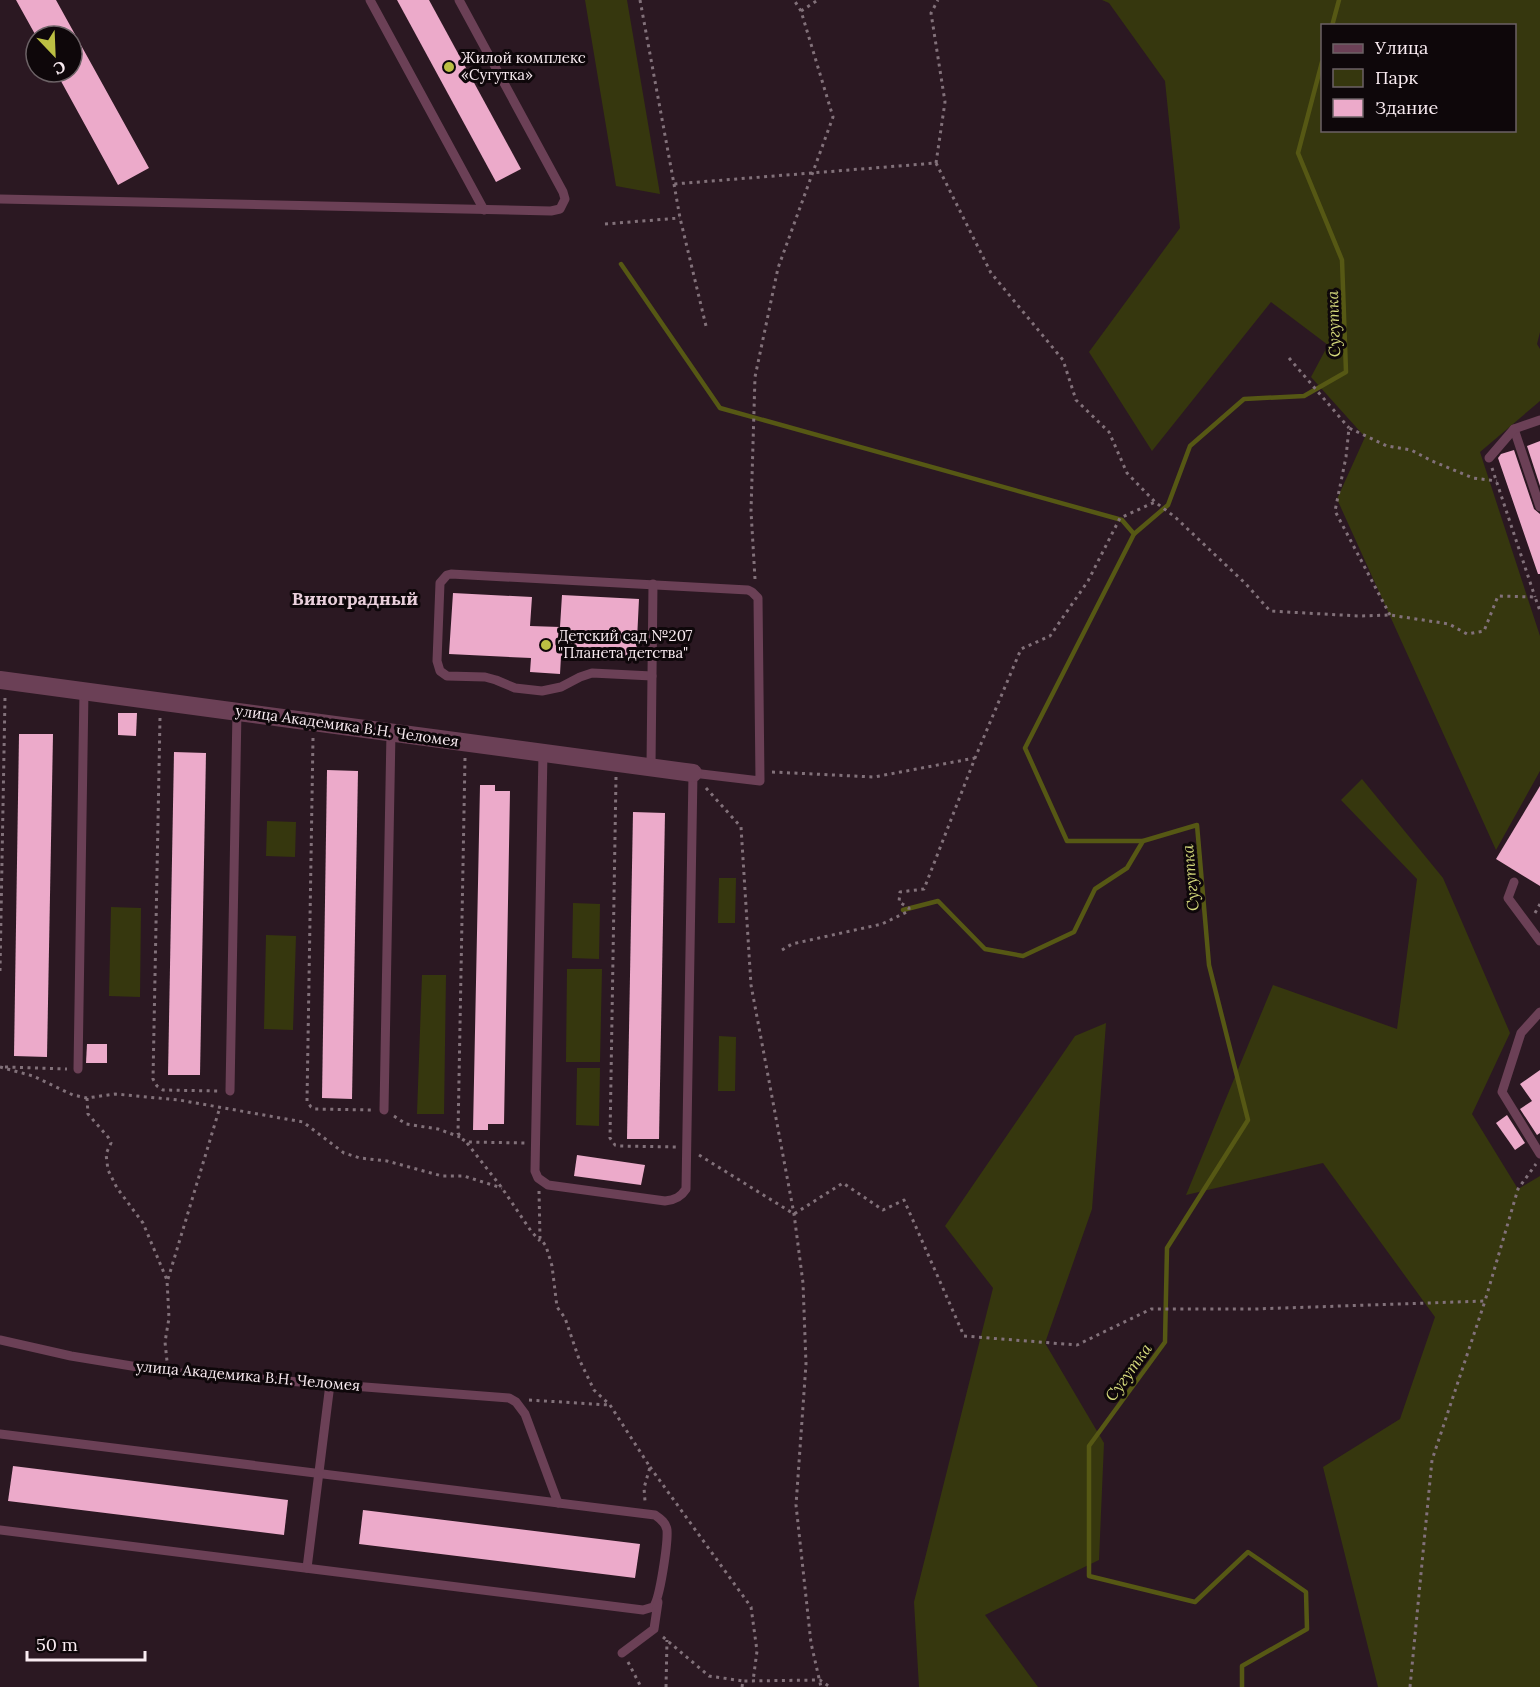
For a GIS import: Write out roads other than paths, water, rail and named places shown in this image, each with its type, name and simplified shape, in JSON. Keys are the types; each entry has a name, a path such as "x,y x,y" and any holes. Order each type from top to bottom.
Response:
{"street":[{"name":"улица Академика В.Н. Челомея","path":"3,680 693,773"}],"lane":[{"path":"370,0 484,210"},
{"path":"0,199 484,210 551,211 560,209 565,199 563,192 459,0"},
{"path":"1489,458 1514,429 1540,420"},
{"path":"1514,429 1540,507"},
{"path":"543,752 535,1171 538,1178 548,1185 665,1201 672,1200 686,1189 693,773 760,780 758,604 755,594 748,590 452,574 442,579 438,588 437,661 440,671 447,676 491,678 525,690 556,689 592,673 652,676"},
{"path":"651,766 653,584"},
{"path":"78,1069 84,691"},
{"path":"230,1091 237,711"},
{"path":"384,1110 391,732"},
{"path":"1514,882 1508,898 1540,941"},
{"path":"1540,1012 1521,1033 1502,1092 1540,1156"},
{"name":"улица Академика В.Н. Челомея","path":"0,1340 71,1356 168,1372 509,1398 516,1402 525,1414 558,1503"},
{"path":"307,1568 330,1384"},
{"path":"0,1434 655,1515 661,1519 667,1530 654,1629 622,1653"},
{"path":"0,1530 644,1610 653,1607 659,1597"}],"waterway":[{"name":"Сугутка","path":"1333,24 1339,0"},
{"name":"Сугутка","path":"1242,1687 1242,1666 1307,1629 1306,1592 1248,1552 1195,1602 1089,1576 1089,1446 1165,1342 1167,1248 1248,1120 1209,965 1197,825 1143,841 1067,841 1025,748 1134,534 1168,505 1190,446 1244,399 1304,396 1346,372 1342,260 1298,153 1321,66"},
{"path":"621,264 720,408 1122,520 1134,534"},
{"path":"903,910 938,901 985,949 1023,956 1074,932 1095,889 1127,868 1143,841"}],"place":[{"name":"Жилой комплекс «Сугутка»","path":"449,67"},
{"name":"Детский сад №207 \"Планета детства\"","path":"546,645"}],"district":[{"name":"Виноградный","path":"355,599"}]}
